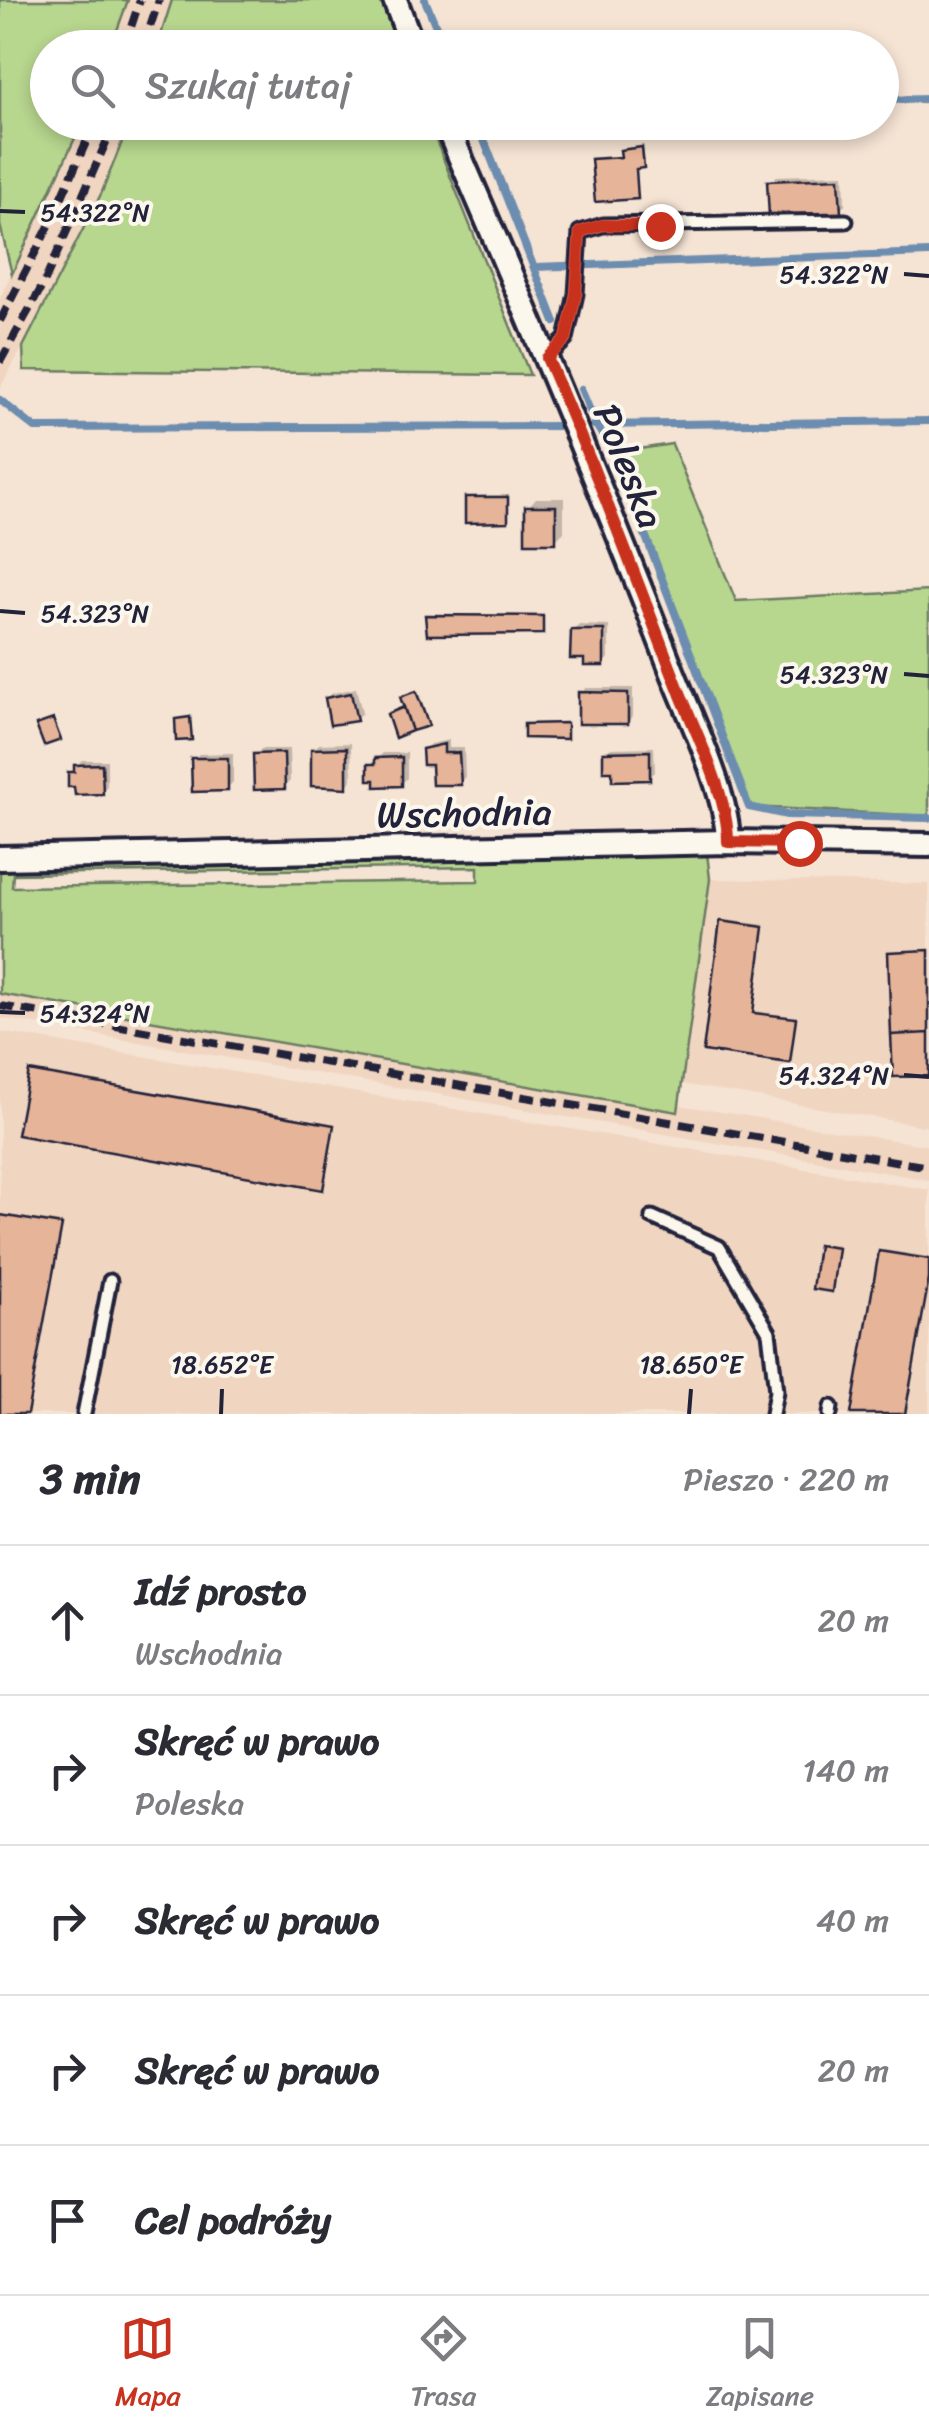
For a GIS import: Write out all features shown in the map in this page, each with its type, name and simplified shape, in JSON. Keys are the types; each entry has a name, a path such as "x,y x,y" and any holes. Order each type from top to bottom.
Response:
{"street":[{"path":"395,0 406,30"},
{"name":"Poleska","path":"453,140 618,532 728,823 728,842"},
{"name":"Wschodnia","path":"0,858 728,842 929,845"}],"lane":[{"path":"547,358 566,339 576,294 580,232 602,225 846,221"},
{"path":"652,1217 719,1247 769,1332 776,1391 772,1414"},
{"path":"84,1414 110,1280"}],"shaded area":[{"path":"128,0 172,0 162,30 117,30"},
{"path":"74,140 123,140 55,289 0,388 0,298"},
{"path":"710,879 929,884 929,1127 683,1084"},
{"path":"0,994 929,1146 929,1180 0,1018"},
{"path":"0,1032 929,1190 929,1414 0,1414"}],"green space":[{"path":"0,0 128,0 117,30 30,30 30,140 74,140 12,274 0,225"},
{"path":"172,0 380,0 392,30 162,30"},
{"path":"123,140 436,140 530,375 24,370 23,347 102,192"},
{"path":"672,444 736,601 929,591 929,816 749,807 614,453"},
{"path":"707,853 710,879 678,1112 0,994 0,867","holes":["478,867 478,881 12,887 13,874"]}],"building":[{"path":"642,147 644,168 636,169 638,199 595,202 591,159 621,157 620,150"},
{"path":"839,178 841,213 769,216 767,181"},
{"path":"465,497 508,497 508,522 465,523"},
{"path":"525,506 556,506 556,543 525,543"},
{"path":"425,615 543,616 543,634 427,635"},
{"path":"571,630 604,630 604,666 584,666 584,659 570,659"},
{"path":"416,691 429,726 412,731 400,697"},
{"path":"578,692 628,693 628,724 578,724"},
{"path":"351,693 357,721 330,725 325,698"},
{"path":"404,707 412,731 395,738 387,714"},
{"path":"190,717 192,740 176,741 175,719"},
{"path":"53,719 61,740 44,746 36,725"},
{"path":"567,723 567,739 524,738 524,724"},
{"path":"444,744 444,753 459,753 461,785 432,785 431,765 423,765 422,749"},
{"path":"347,748 347,788 311,786 311,749"},
{"path":"650,751 650,780 612,781 612,771 603,771 603,752"},
{"path":"284,753 285,789 254,790 253,754"},
{"path":"402,757 402,786 375,787 375,780 368,780 368,764 375,764 375,758"},
{"path":"191,758 228,758 228,791 192,792"},
{"path":"102,764 103,794 75,795 74,787 68,787 68,772 74,772 74,765"},
{"path":"720,921 764,927 753,1013 796,1018 790,1063 703,1051"},
{"path":"929,950 929,1033 891,1035 888,952"},
{"path":"929,1033 929,1076 893,1077 891,1035"},
{"path":"29,1071 334,1125 323,1190 17,1135"},
{"path":"0,1215 62,1225 27,1414 0,1414"},
{"path":"818,1245 838,1248 832,1292 812,1289"},
{"path":"879,1251 929,1259 929,1279 905,1414 851,1414"}],"waterway":[{"path":"425,0 438,30"},
{"path":"899,100 929,99"},
{"path":"484,140 555,322"},
{"path":"535,267 929,253"},
{"path":"581,389 596,425 614,453 749,807 787,815 929,818"},
{"path":"0,400 35,428 565,426"},
{"path":"594,425 929,421"}],"railway":[{"path":"130,30 140,0"},
{"path":"149,30 159,0"},
{"path":"0,321 87,140"},
{"path":"0,362 44,283 107,140"},
{"path":"0,1006 929,1167"}],"route":[{"path":"660,226 602,225 580,232 576,294 566,339 547,358 707,764 728,823 728,842 799,843"}]}
